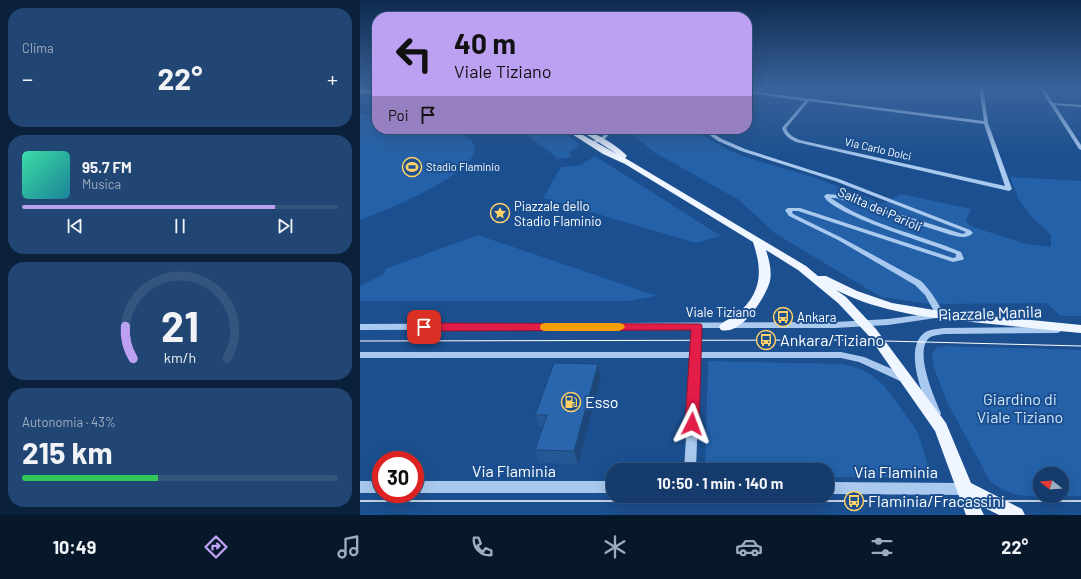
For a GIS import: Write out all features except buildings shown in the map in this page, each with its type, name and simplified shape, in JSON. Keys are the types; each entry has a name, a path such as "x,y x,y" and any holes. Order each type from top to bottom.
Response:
{"main road":[{"path":"575,134 606,152 628,162 802,268 872,302 891,307 940,315"},
{"path":"590,134 615,149 628,162"},
{"path":"725,326 745,314 761,289 766,269 758,242"},
{"name":"Piazzale Manila","path":"802,268 842,300 872,332 941,428 975,515"},
{"name":"Viale Tiziano","path":"940,315 1081,329"},
{"path":"966,489 1016,515"}],"street":[{"name":"Via Carlo Dolci","path":"799,111 784,128 786,133 796,140 1009,190 986,123"},
{"path":"893,111 986,123 984,111"},
{"path":"1057,111 1081,149"},
{"path":"590,143 600,140 608,134"},
{"name":"Salita dei Parioli","path":"711,134 720,140 743,150 837,180 968,231 970,233 964,236 951,234 836,196 828,196 828,199 836,204 864,217 912,237 959,253 960,259 953,260 798,209 788,210 791,215 840,239 918,284 926,290 934,300 940,315"},
{"name":"Viale Tiziano","path":"360,327 863,324 940,315"},
{"path":"690,463 697,326"},
{"name":"Piazzale Manila","path":"941,428 919,358 919,347 926,336 934,332 944,331 1081,329"},
{"path":"360,355 847,356 871,362 905,379"},
{"path":"360,487 372,487"},
{"name":"Via Flaminia","path":"424,487 606,487"},
{"name":"Via Flaminia","path":"834,488 966,489"}],"green space":[{"name":"Stadio Flaminio","path":"360,114 372,115 372,134 460,134 469,139 475,149 469,162 454,174 411,199 360,220"},
{"path":"525,134 566,134 580,145 569,153 571,157 557,159 554,155"},
{"path":"632,134 700,134 742,156 816,178 883,204 901,194 971,209 966,220 970,226 1026,244 1051,247 1051,235 1033,218 1019,200 1010,177 1081,181 1081,316 1061,316 1046,303 930,304 881,297 776,234 739,200 654,152"},
{"path":"595,156 721,236 696,243 543,198 561,167 581,165"},
{"path":"478,235 657,296 628,301 360,301 360,286 385,273 385,269"},
{"name":"Giardino di Viale Tiziano","path":"937,347 1081,350 1081,496 1069,496 1069,467 1033,467 1033,496 1014,494 1003,490 990,481 947,402 934,368 932,353"},
{"path":"708,361 843,364 863,370 878,380 890,393 914,427 921,441 932,477 834,477 834,463 705,463"}],"tram line":[{"path":"360,341 847,340 1081,346"},
{"path":"360,501 1081,501"}],"slow traffic":[{"path":"545,327 619,327"}],"place":[{"name":"Stadio Flaminio","path":"412,167"},
{"name":"Piazzale dello Stadio Flaminio","path":"500,213"},
{"name":"Ankara","path":"783,317"},
{"name":"Ankara/Tiziano","path":"766,340"},
{"name":"Esso","path":"571,402"},
{"name":"Flaminia/Fracassini","path":"854,501"}],"route":[{"path":"424,327 697,326 692,424"}]}
